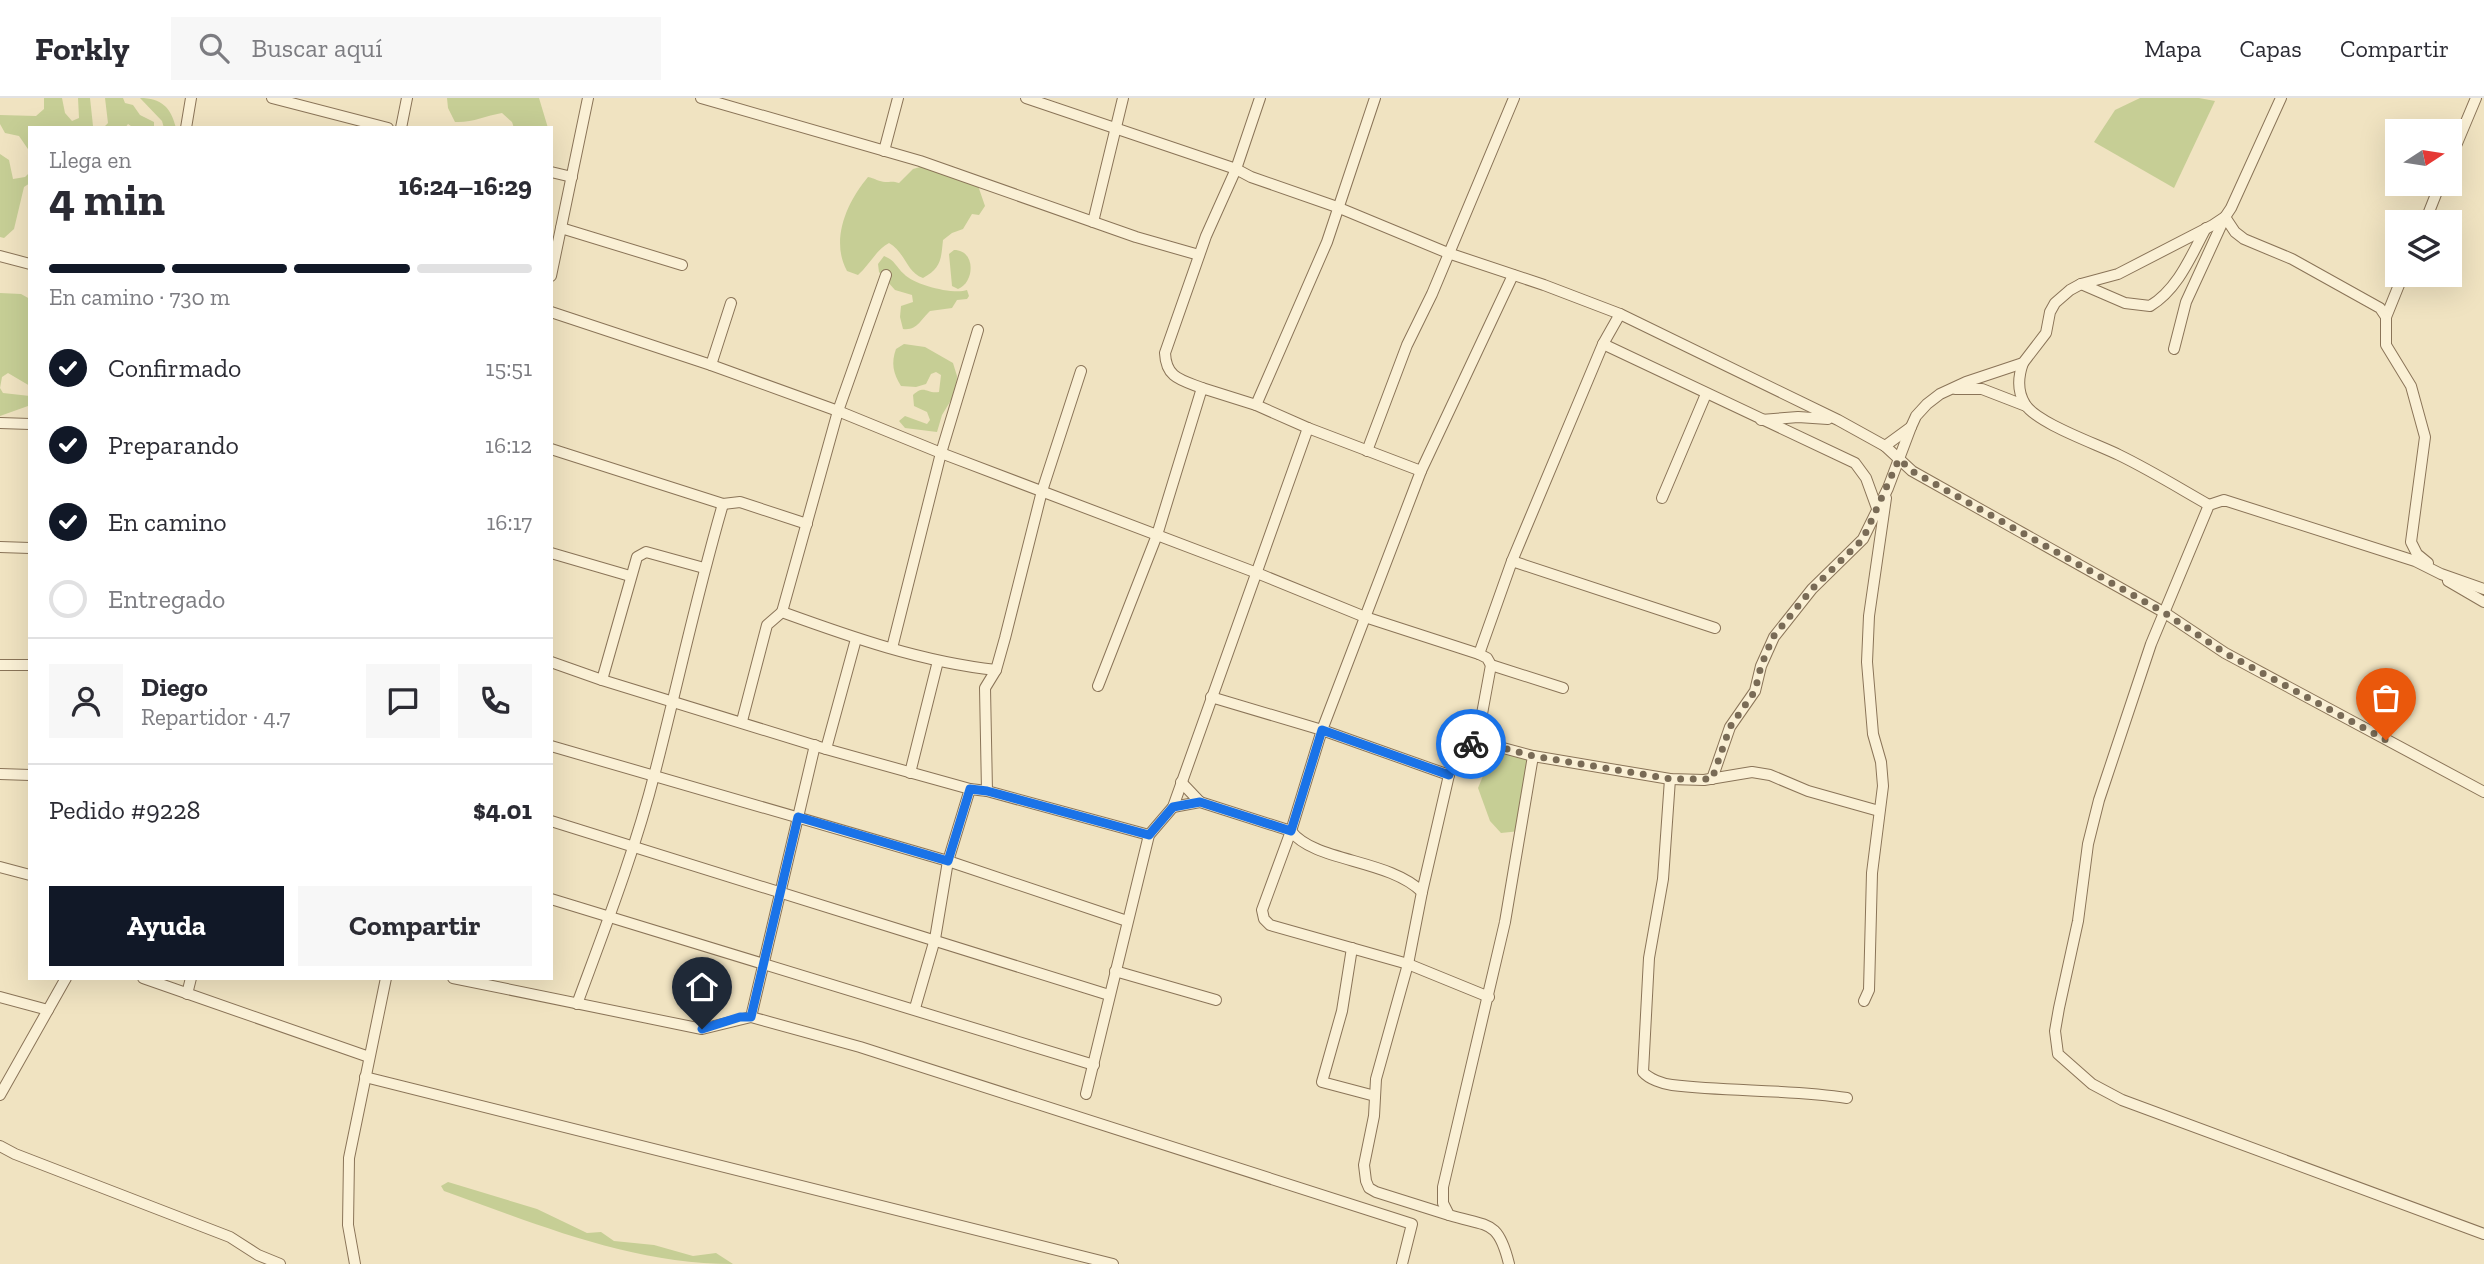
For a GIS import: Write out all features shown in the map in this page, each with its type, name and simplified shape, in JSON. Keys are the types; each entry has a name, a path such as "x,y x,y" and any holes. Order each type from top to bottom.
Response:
{"street":[{"path":"186,126 191,98"},
{"path":"272,98 380,126"},
{"path":"401,126 407,98"},
{"path":"553,266 588,98"},
{"path":"701,98 964,176 1093,222 1199,255"},
{"path":"884,151 898,98"},
{"path":"1026,98 1236,169 1448,253 1620,314 1838,420 1885,446 1912,471 2165,613 2225,653 2484,792"},
{"path":"1093,222 1123,98"},
{"path":"1259,98 1236,169 1199,255 1165,353 1166,365 1171,375 1202,388 1256,405 1421,471"},
{"path":"1256,405 1327,242 1375,98"},
{"path":"1367,451 1414,327 1432,294 1514,98"},
{"path":"2174,349 2186,302 2281,98"},
{"path":"2462,131 2476,98"},
{"path":"553,172 572,177"},
{"path":"2026,406 2019,390 2018,375 2023,363 2046,333 2050,312 2055,303 2081,284 2118,274 2224,217"},
{"path":"2224,217 2244,239 2292,259 2370,301 2380,308 2386,317"},
{"path":"561,228 682,265"},
{"path":"2081,284 2125,303 2150,306 2167,293 2180,276 2206,228"},
{"path":"0,256 28,263"},
{"path":"742,721 767,625 782,612 838,411 886,275"},
{"path":"1489,997 1408,964 1270,925 1264,919 1262,910 1291,831 1322,730 1421,471 1513,275"},
{"path":"2398,287 2386,317 2386,345 2411,386 2425,437 2411,542 2417,554 2448,581 2484,602"},
{"path":"711,365 731,303"},
{"path":"553,313 838,411 1365,617 1487,658 1490,664 1477,741 1456,755 1449,775 1408,964 1376,1079 1374,1116 1364,1165 1366,1181 1376,1192 1495,1230 1503,1239 1508,1264"},
{"path":"1479,654 1512,561 1602,344 1620,314"},
{"path":"892,648 941,453 978,330"},
{"path":"1602,344 1855,463 1866,478 1883,528"},
{"path":"1712,779 1730,727 1755,691 1761,666 1773,637 1812,589 1863,539 1888,488 1916,416 1927,404 1951,389 2023,363"},
{"path":"987,791 985,688 996,670 1042,491 1081,371"},
{"path":"1098,686 1157,536 1202,388"},
{"path":"1951,389 1982,389 2026,406 2050,423 2119,455 2209,505 2224,500 2415,561 2441,574 2484,589"},
{"path":"1662,498 1706,394"},
{"path":"1761,420 1798,417 1838,420"},
{"path":"0,423 28,424"},
{"path":"1885,446 1911,427"},
{"path":"1086,1094 1149,835 1173,807 1308,428"},
{"path":"553,450 723,504 740,502 807,524"},
{"path":"1864,1001 1869,990 1872,873 1883,786 1881,762 1871,721 1867,662 1869,615 1888,488"},
{"path":"577,1004 610,917 654,775 704,568 723,504"},
{"path":"2209,505 2151,644 2099,800 2088,845 2078,921 2055,1031 2058,1054 2092,1084 2122,1100 2484,1234"},
{"path":"0,547 28,548"},
{"path":"602,680 637,556 646,552 704,568"},
{"path":"553,554 630,576"},
{"path":"1512,561 1716,628"},
{"path":"782,612 856,639 938,661 996,670"},
{"path":"751,1017 798,817 856,639"},
{"path":"911,774 938,661"},
{"path":"553,663 911,774 987,791 1149,835"},
{"path":"1490,664 1563,688"},
{"path":"0,665 28,665"},
{"path":"1211,697 1322,730 1449,775"},
{"path":"1477,741 1533,756 1671,779 1712,779 1752,772 1770,775 1808,791 1879,811"},
{"path":"553,747 948,861 1127,921"},
{"path":"1448,1215 1443,1203 1443,1187 1505,922 1533,756"},
{"path":"0,774 28,775"},
{"path":"1671,779 1663,879 1649,958 1643,1072 1646,1076 1669,1085 1810,1092 1847,1098"},
{"path":"1181,782 1200,802"},
{"path":"915,1008 935,939 948,861 970,789"},
{"path":"1173,807 1200,802 1291,831 1300,841 1405,878 1422,891"},
{"path":"553,822 1110,995"},
{"path":"0,867 28,874"},
{"path":"553,900 915,1008 1094,1065"},
{"path":"1353,948 1342,1011 1322,1082 1375,1096"},
{"path":"1115,971 1216,1000"},
{"path":"0,1095 65,980"},
{"path":"148,980 369,1057"},
{"path":"187,994 190,980"},
{"path":"355,1264 348,1224 349,1158 387,980"},
{"path":"463,980 702,1029 740,1017 751,1017 912,1063 1412,1224"},
{"path":"0,997 48,1010"},
{"path":"365,1077 1113,1264"},
{"path":"0,1146 230,1237 258,1255 279,1264"},
{"path":"1402,1264 1419,1206"}],"green space":[{"path":"44,98 62,98 65,113 72,121 79,118 78,98 90,98 93,126 28,126 28,149 19,136 5,133 0,124 0,115 36,116 44,109"},
{"path":"105,98 123,98 125,103 133,105 140,115 154,122 154,126 105,126 108,123"},
{"path":"140,98 164,105 175,126 163,126 162,121"},
{"path":"447,98 539,98 547,126 513,126 502,113 455,122 448,108"},
{"path":"2140,98 2199,98 2215,101 2174,188 2094,142 2115,110"},
{"path":"0,154 9,160 13,179 28,174 28,184 24,187 14,229 4,238 0,237"},
{"path":"931,164 975,177 985,206 979,215 972,214 963,229 943,240 939,263 923,278 913,271 889,243 858,275 847,271 840,247 841,234 843,222 860,187 868,177 899,183 913,169"},
{"path":"954,250 966,255 971,267 968,280 958,289 952,286 949,254"},
{"path":"884,256 916,282 944,290 967,290 969,296 967,299 957,300 952,308 930,311 915,326 903,329 901,306 913,302 912,295 895,290 879,272 878,264"},
{"path":"0,293 21,294 28,298 28,385 8,373 2,377 0,388"},
{"path":"904,344 925,347 953,363 957,376 956,392 942,415 937,432 905,428 899,421 905,416 927,424 930,420 927,412 914,406 913,395 923,390 939,392 941,375 936,372 931,374 926,384 916,387 901,386 893,363 896,349"},
{"path":"0,388 3,393 28,396 28,406 0,416"},
{"path":"1492,754 1519,756 1532,761 1520,831 1501,833 1490,821 1478,788"},
{"path":"448,1182 537,1209 587,1233 601,1232 614,1241 654,1245 693,1256 716,1253 733,1264 658,1257 586,1240 444,1191 441,1186"}],"way so far":[{"path":"1471,744 1477,741 1533,756 1671,779 1712,779 1730,727 1755,691 1761,666 1773,637 1812,589 1863,539 1899,459 1912,471 2165,613 2225,653 2386,740"}],"route":[{"path":"702,1029 740,1017 751,1017 798,817 948,861 970,789 987,791 1149,835 1173,807 1200,802 1291,831 1322,730 1449,775 1456,755 1471,744"}]}
